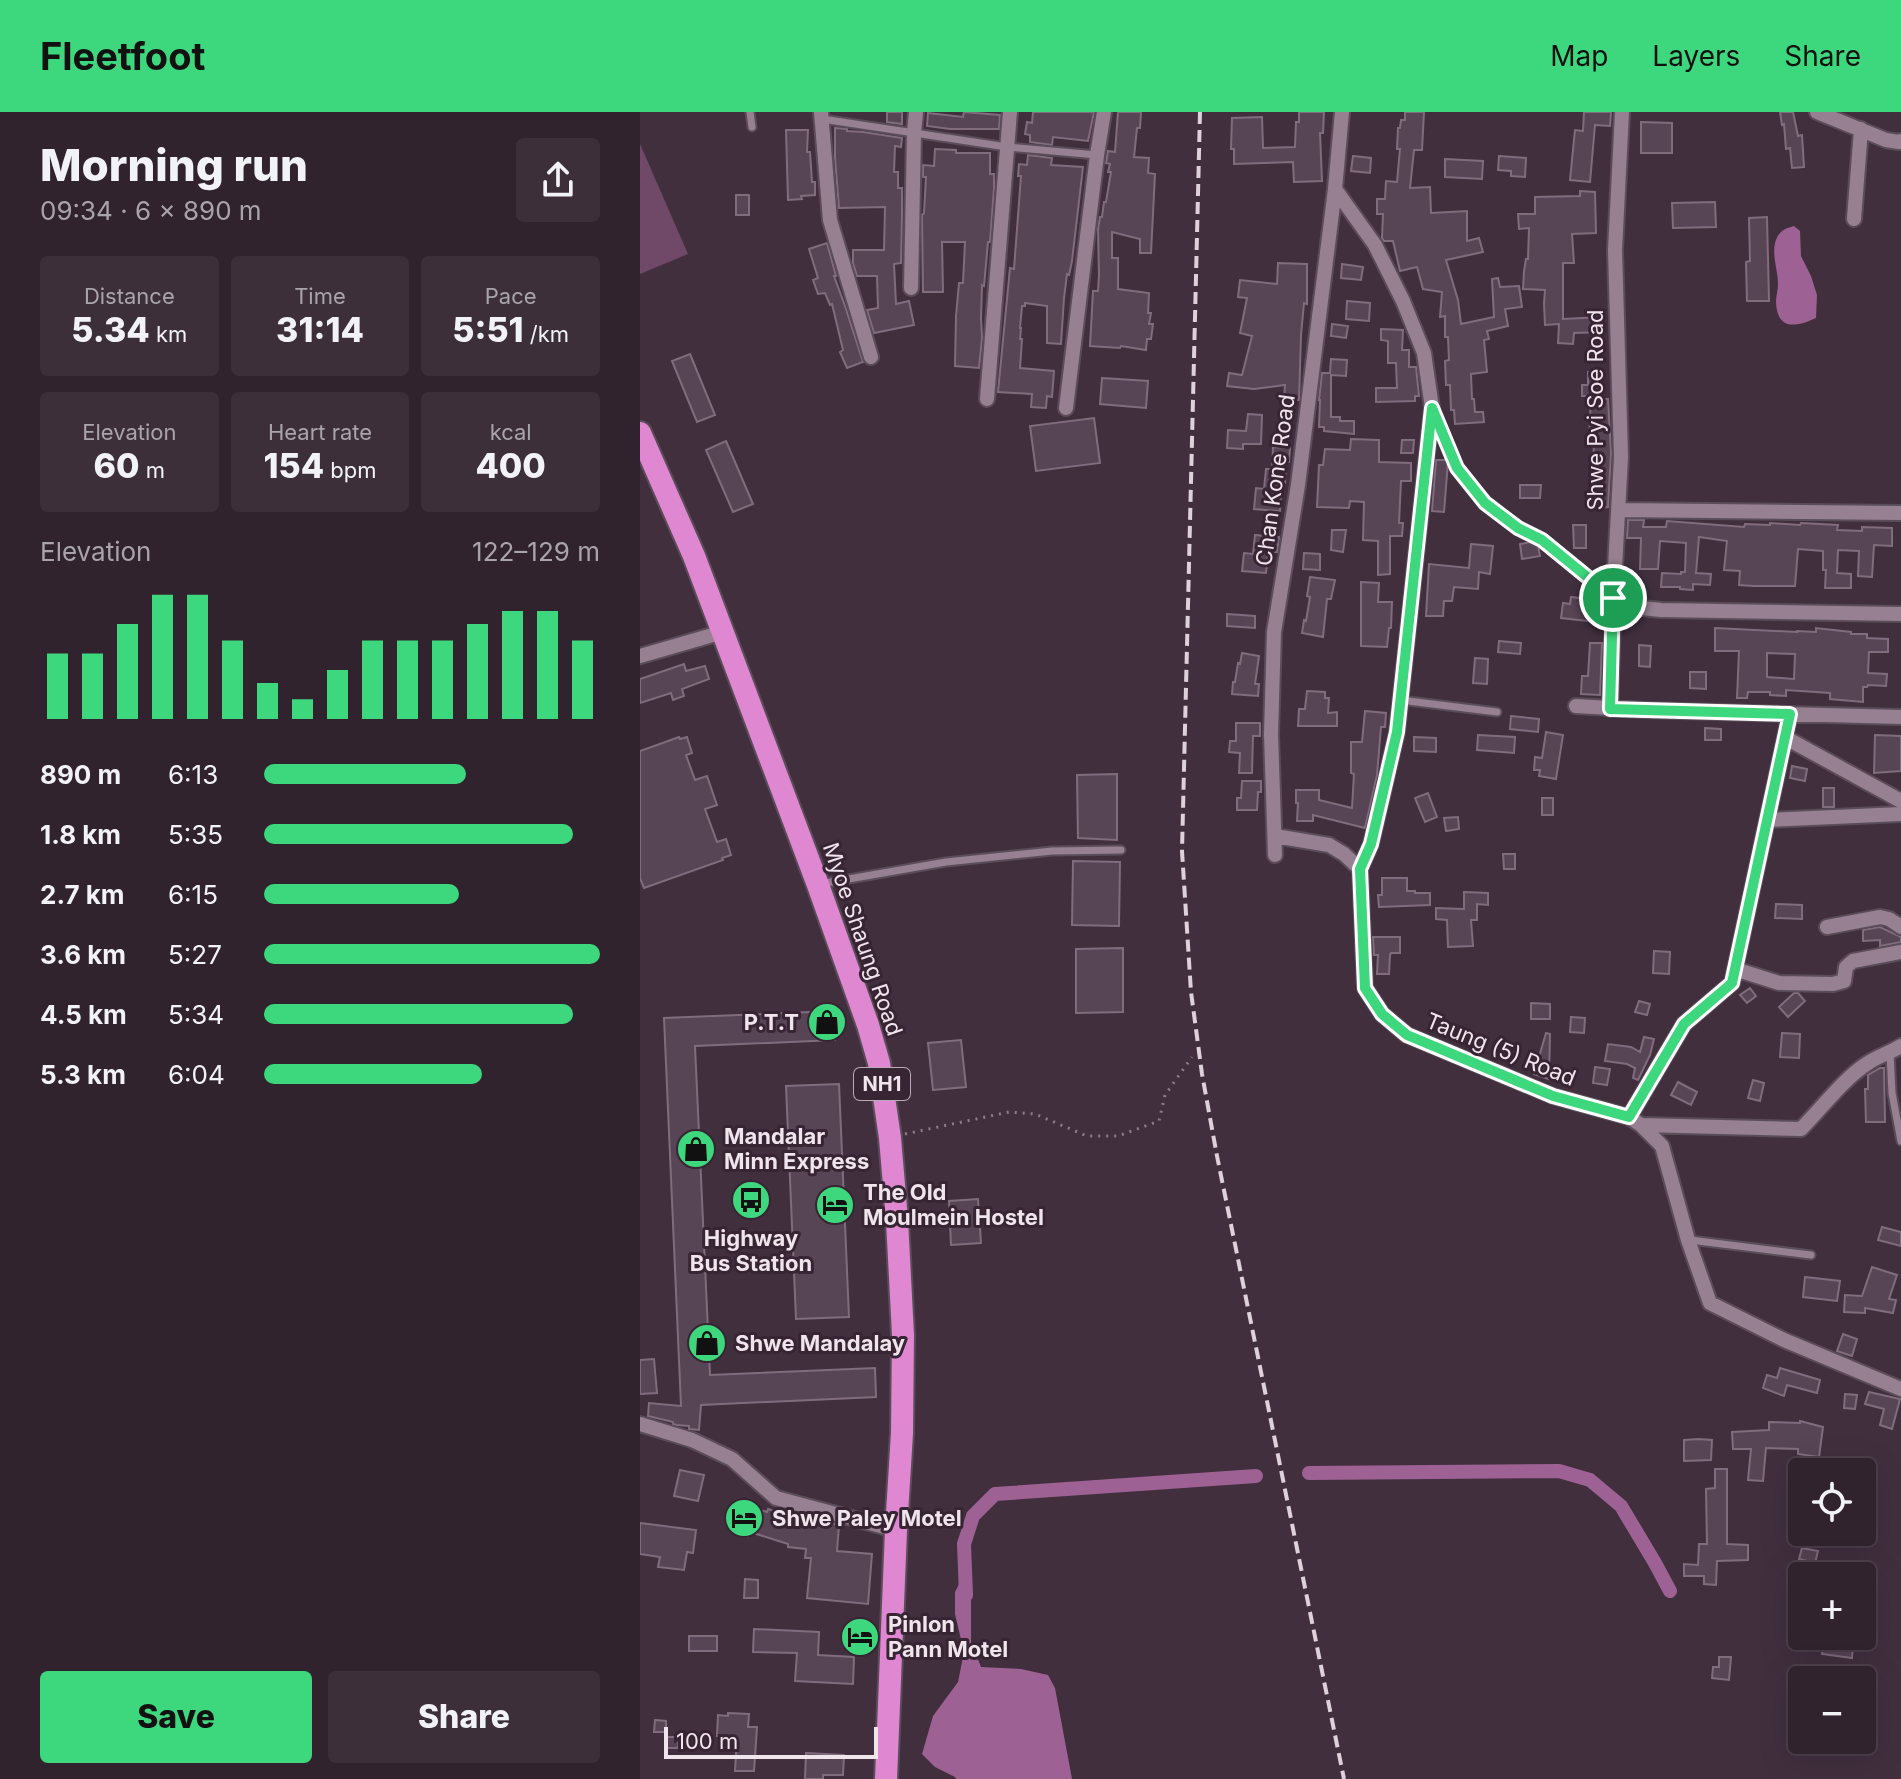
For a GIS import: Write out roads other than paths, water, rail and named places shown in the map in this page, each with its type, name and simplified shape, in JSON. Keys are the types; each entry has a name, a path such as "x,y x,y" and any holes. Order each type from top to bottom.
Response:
{"highway":[{"name":"Myoe Shaung Road","path":"640,433 694,556 723,632 818,885 879,1063 890,1138 903,1335 902,1433 886,1779"}],"street":[{"path":"911,288 916,112"},
{"path":"987,399 1010,112"},
{"path":"1066,408 1104,112"},
{"name":"Chan Kone Road","path":"1275,855 1271,734 1274,632 1298,485 1342,112"},
{"name":"Shwe Pyi Soe Road","path":"1610,709 1621,457 1615,250 1622,112"},
{"path":"1817,112 1886,140 1901,141"},
{"path":"821,115 830,220 871,357"},
{"path":"1854,219 1861,129"},
{"path":"1275,836 1329,845 1360,869 1371,844 1397,732 1432,408 1424,353 1403,301 1375,245 1335,189"},
{"path":"1619,510 1901,513"},
{"path":"1614,592 1632,607 1661,610 1901,614"},
{"path":"640,656 723,632"},
{"path":"1576,706 1901,717"},
{"path":"1790,714 1732,983 1684,1024 1635,1121 1662,1146 1688,1240 1710,1303 1784,1340 1901,1389"},
{"path":"1786,738 1901,801"},
{"path":"1767,820 1901,814"},
{"name":"Taung (5) Road","path":"1360,869 1365,988 1382,1014 1407,1035 1553,1096 1635,1121 1801,1129 1851,1076 1869,1062 1896,1049"},
{"path":"1827,927 1880,917 1901,927"},
{"path":"1735,969 1779,983 1833,984 1844,981 1846,967 1853,961 1901,952"},
{"path":"640,1424 692,1440 732,1459 776,1498 896,1530"}],"lane":[{"path":"750,112 752,127"},
{"path":"821,115 1007,147 1097,155"},
{"path":"1432,408 1457,468 1485,503 1614,592"},
{"path":"1400,700 1497,712"},
{"path":"818,885 946,862 1052,851 1121,850"},
{"path":"1896,1049 1892,1093 1901,1141"},
{"path":"1688,1240 1811,1255"}],"waterway":[{"path":"1309,1473 1559,1471 1590,1480 1621,1506 1670,1591"},
{"path":"966,1595 964,1544 973,1516 995,1494 1256,1476"}],"railway":[{"path":"1200,112 1182,851 1191,992 1217,1156 1344,1779"}],"place":[{"name":"P.T.T","path":"827,1022"},
{"name":"Mandalar Minn Express","path":"696,1149"},
{"name":"Highway Bus Station","path":"751,1200"},
{"name":"The Old Moulmein Hostel","path":"835,1205"},
{"name":"Shwe Mandalay","path":"707,1343"},
{"name":"Shwe Paley Motel","path":"744,1518"},
{"name":"Pinlon Pann Motel","path":"860,1637"}]}
